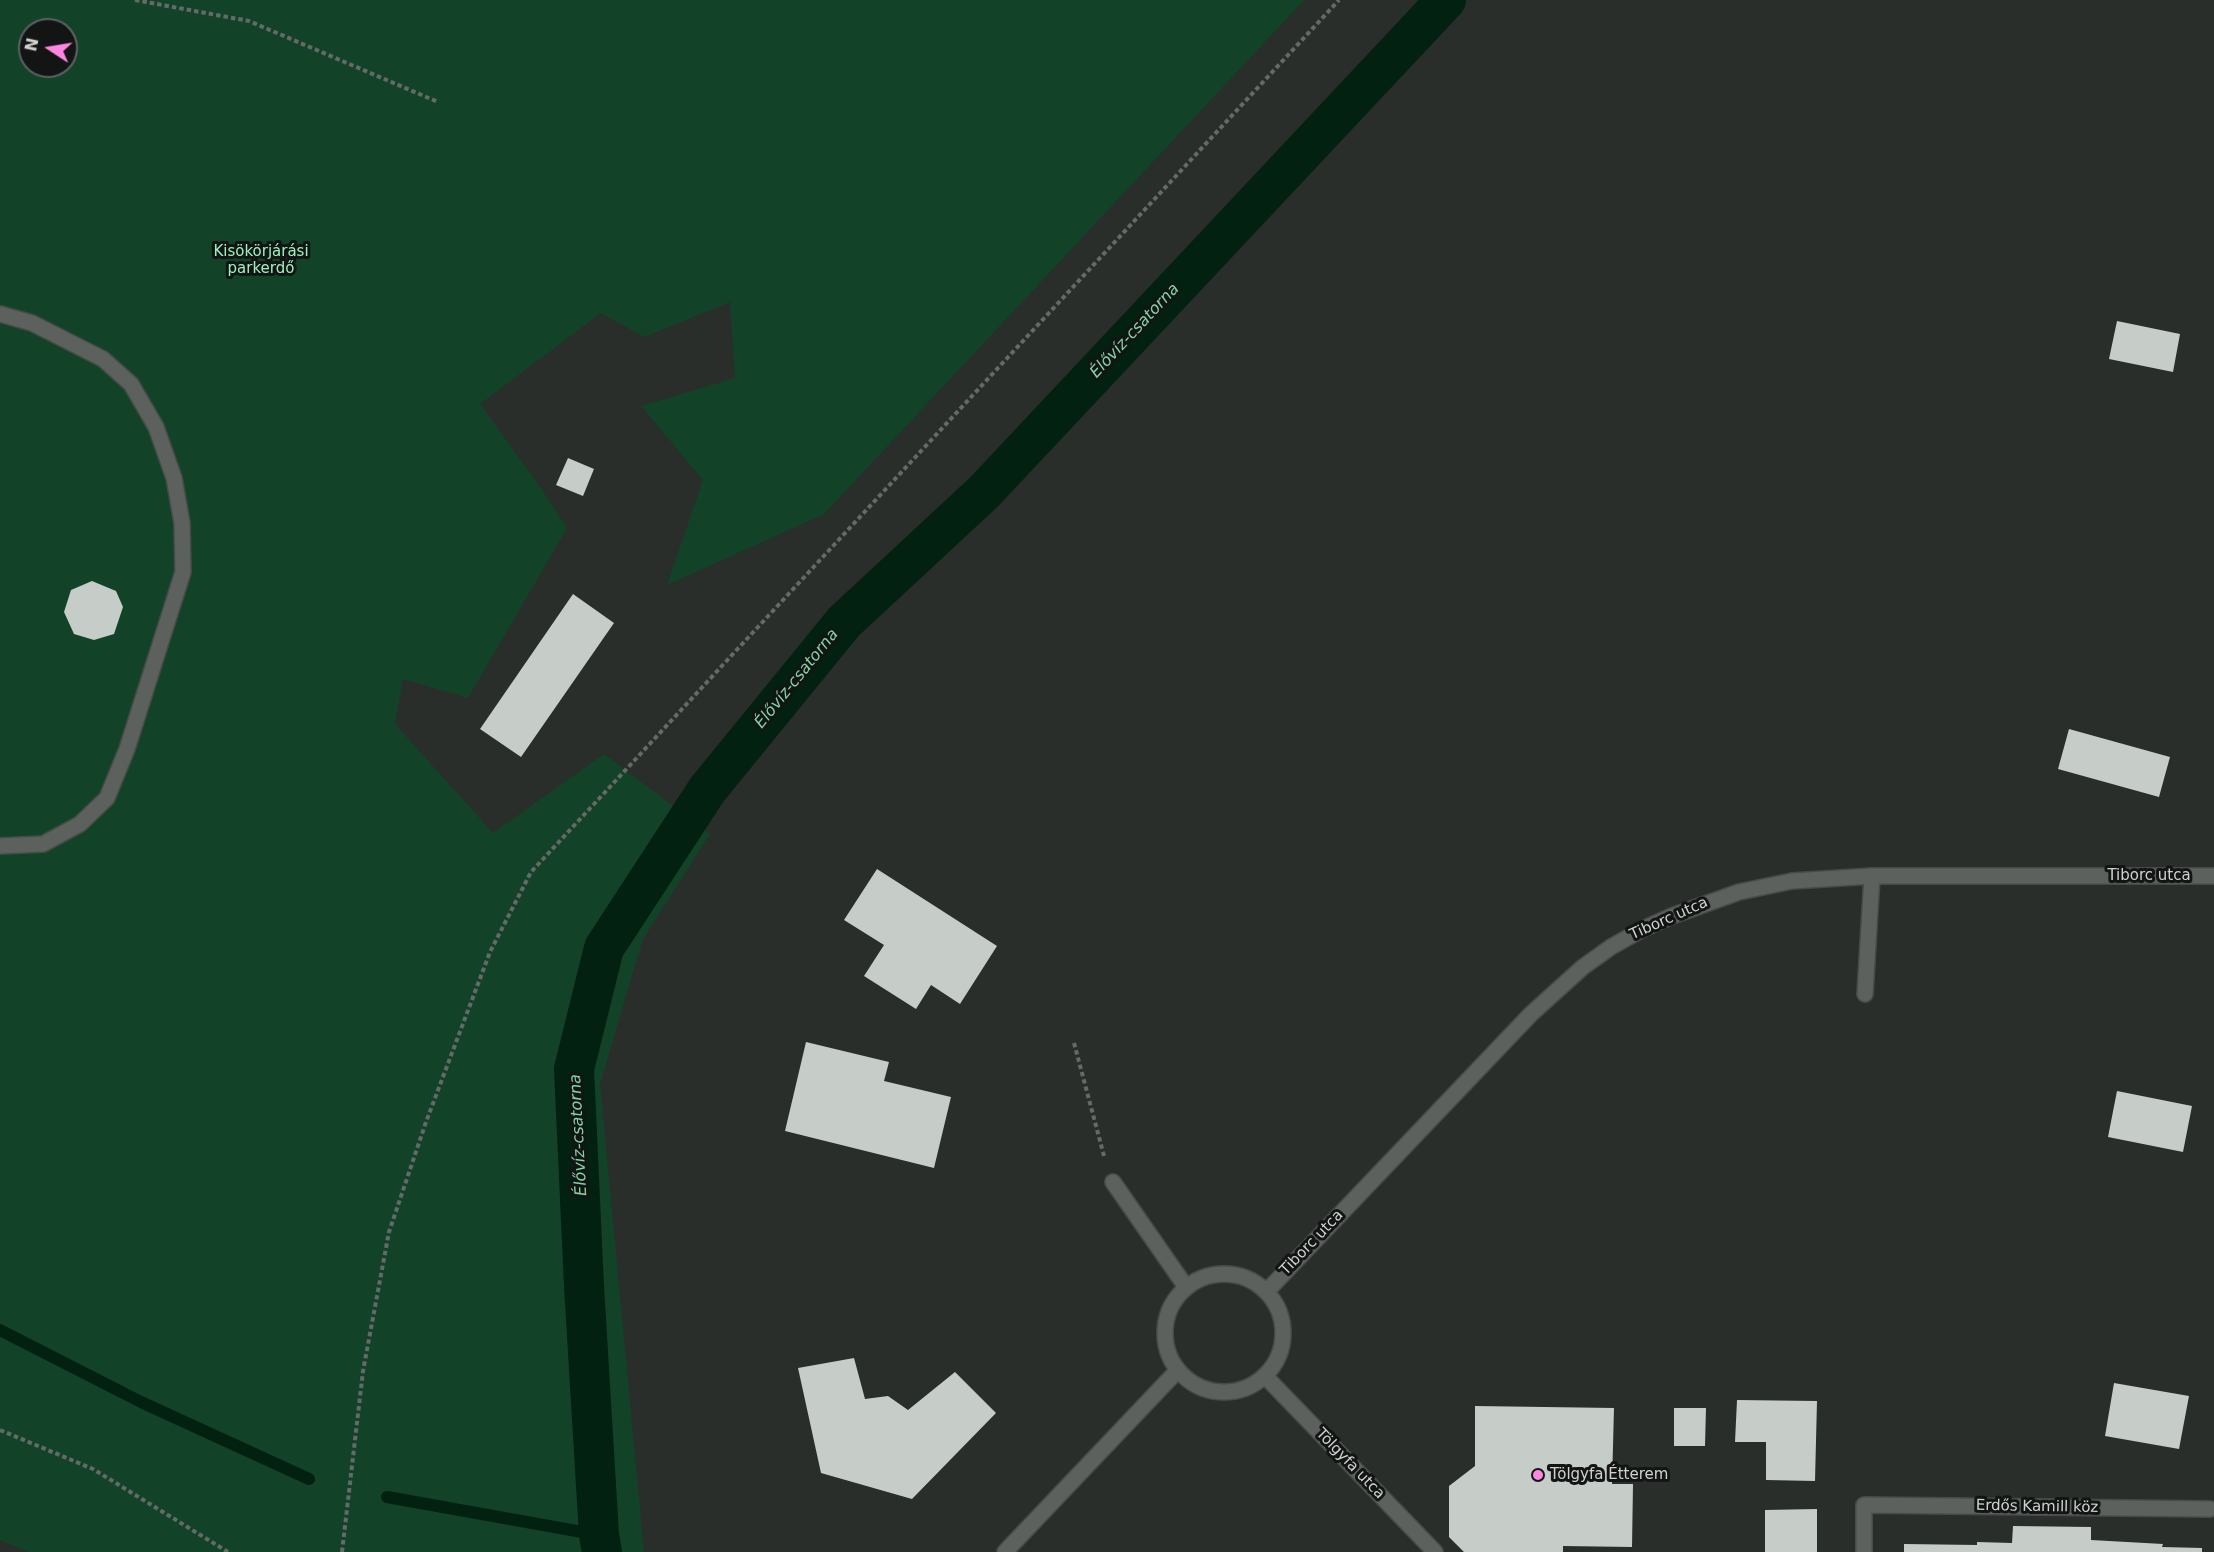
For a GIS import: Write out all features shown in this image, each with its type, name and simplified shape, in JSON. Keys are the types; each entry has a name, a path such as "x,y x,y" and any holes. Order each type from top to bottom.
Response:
{"street":[{"path":"0,314 32,323 103,359 131,384 156,427 174,478 182,523 183,572 127,749 107,798 80,824 43,844 0,846"},
{"path":"1865,994 1872,876"},
{"name":"Tiborc utca","path":"1267,1291 1530,1014 1583,967 1611,947 1672,916 1739,892 1792,881 1872,876 2214,876"},
{"path":"1113,1182 1186,1287"},
{"path":"1211,1274 1240,1275 1267,1291 1281,1315 1284,1337 1279,1358 1266,1376 1241,1390 1221,1392 1196,1385 1178,1370 1170,1357 1165,1338 1168,1312 1186,1287 1211,1274"},
{"path":"1005,1552 1178,1370"},
{"name":"Tölgyfa utca","path":"1266,1376 1435,1552"},
{"name":"Erdős Kamill köz","path":"1863,1552 1864,1505 2210,1509"}],"path":[{"path":"135,0 249,21 438,102"},
{"path":"342,1552 363,1371 389,1232 426,1122 490,952 531,872 1339,0"},
{"path":"1074,1043 1099,1140 1113,1182"},
{"path":"0,1430 93,1469 228,1552"}],"green space":[{"name":"Kisökörjárási parkerdő","path":"0,0 1304,0 824,514 667,585 703,480 641,406 735,378 730,302 644,337 601,313 480,404 567,528 468,698 403,679 395,724 493,833 604,754 710,834 643,939 600,1084 644,1552 29,1552 0,1540"}],"building":[{"path":"2117,321 2180,334 2173,372 2109,359"},
{"path":"568,458 594,469 583,496 556,485"},
{"path":"92,581 116,591 123,607 114,634 94,640 74,634 64,612 71,590"},
{"path":"573,594 614,623 521,757 480,729"},
{"path":"2069,729 2170,757 2159,797 2058,769"},
{"path":"877,869 997,946 960,1004 931,985 916,1009 864,976 884,945 844,920"},
{"path":"806,1042 889,1062 884,1081 951,1097 934,1168 785,1131"},
{"path":"2117,1091 2192,1106 2183,1152 2108,1137"},
{"path":"854,1358 865,1399 888,1396 908,1410 955,1372 996,1413 912,1499 821,1473 798,1368"},
{"path":"2114,1383 2189,1396 2179,1449 2105,1436"},
{"path":"1737,1400 1817,1401 1815,1481 1766,1480 1766,1442 1735,1442"},
{"name":"Tölgyfa Étterem","path":"1475,1406 1614,1408 1612,1484 1633,1484 1632,1547 1563,1546 1563,1552 1464,1552 1449,1537 1449,1486 1475,1466"},
{"path":"1674,1408 1706,1408 1705,1446 1674,1446"},
{"path":"1817,1509 1817,1552 1765,1552 1765,1510"},
{"path":"2013,1526 2091,1527 2091,1540 2163,1544 2162,1547 2202,1548 2202,1552 1904,1552 1904,1544 2012,1543"}],"waterway":[{"name":"Élővíz-csatorna","path":"602,1552 599,1535 584,1286 574,1069 604,948 707,790 844,622 984,492 1446,0"},
{"path":"0,1330 141,1402 309,1479"},
{"path":"387,1497 599,1535"}],"place":[{"name":"Tölgyfa Étterem","path":"1538,1475"}]}
